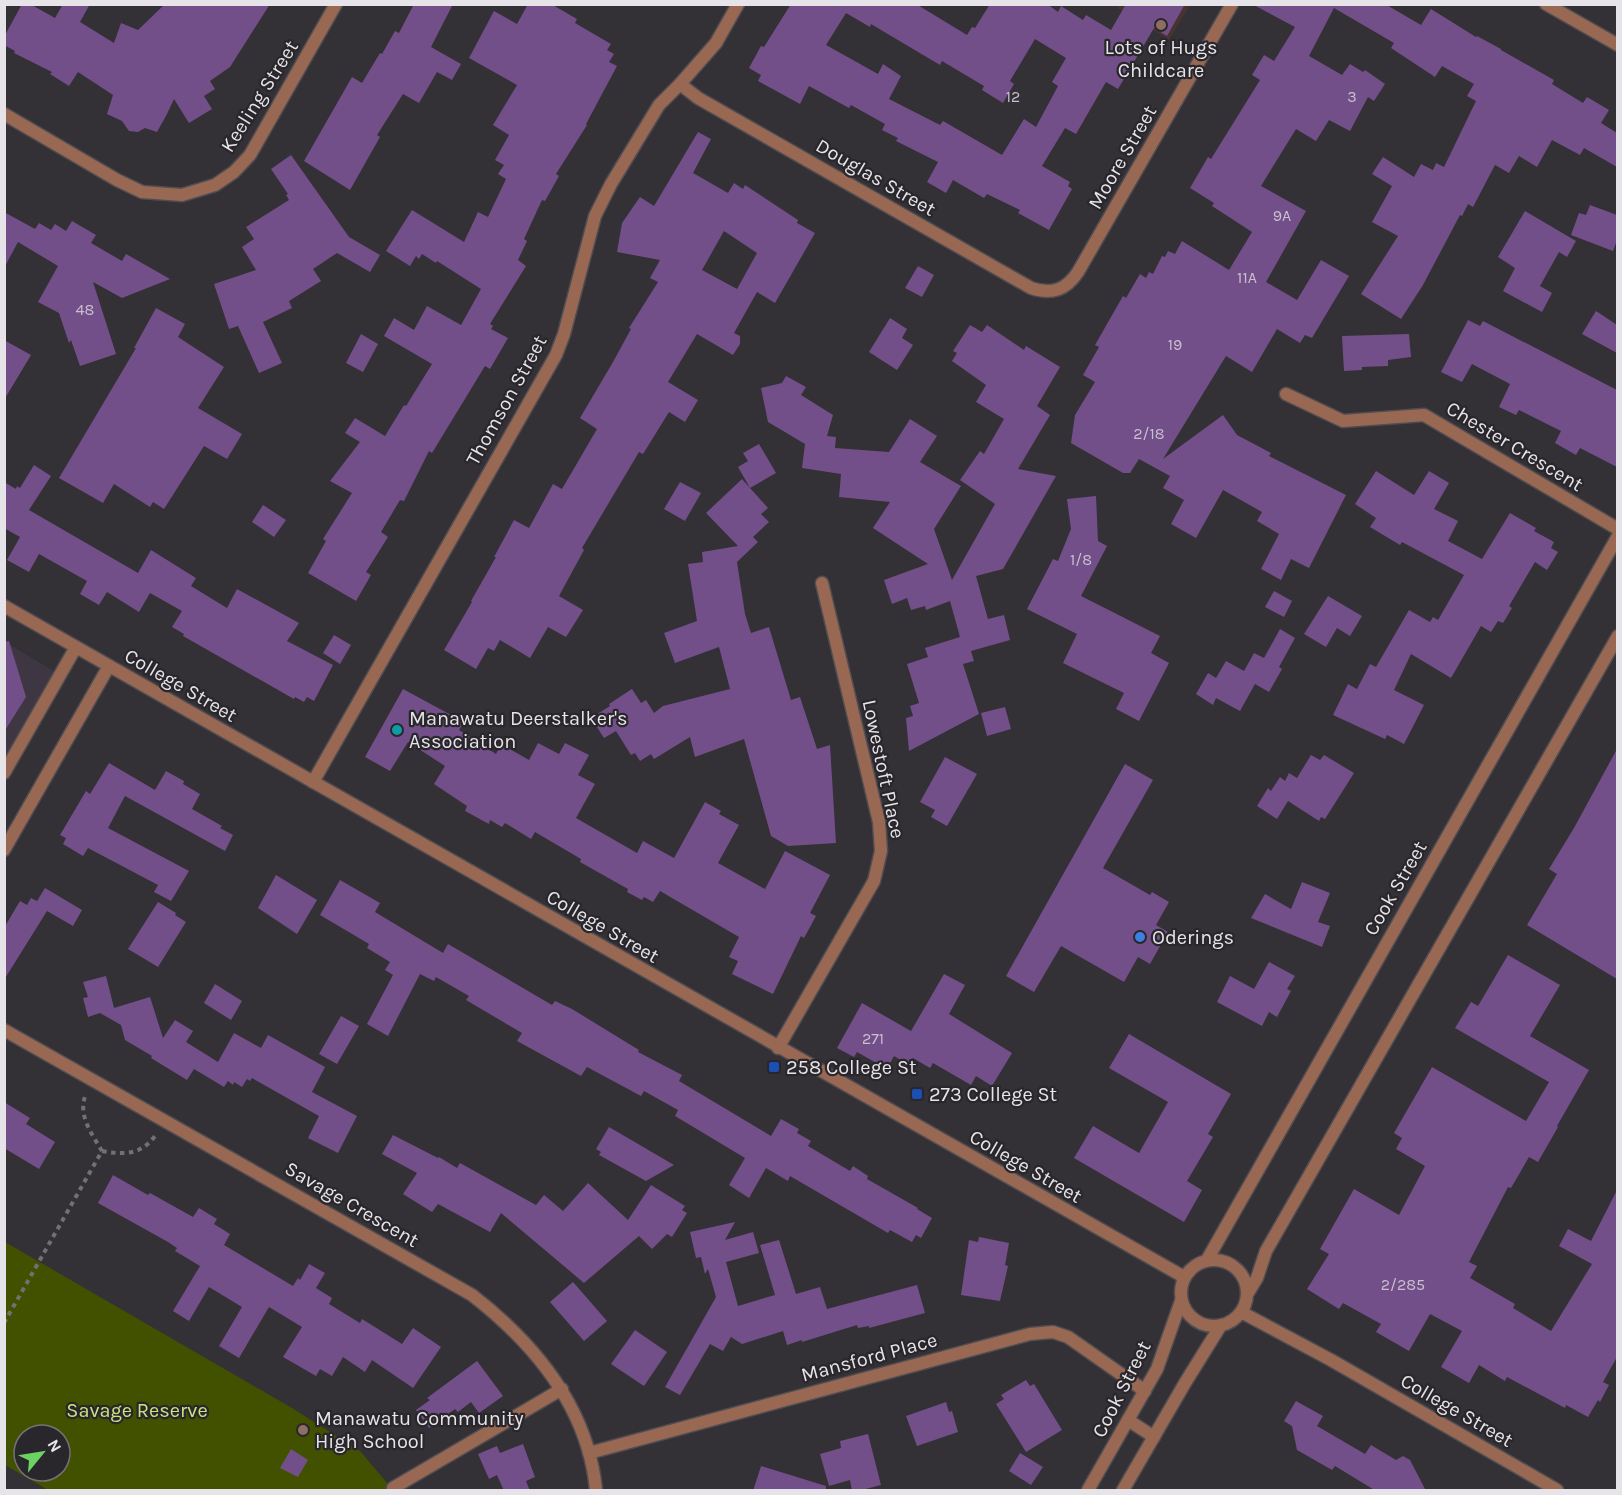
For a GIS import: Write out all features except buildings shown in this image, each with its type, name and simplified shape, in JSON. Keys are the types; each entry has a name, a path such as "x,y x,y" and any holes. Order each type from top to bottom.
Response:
{"street":[{"name":"Keeling Street","path":"4,114 117,180 142,192 182,195 215,185 234,172 250,155 336,4"},
{"name":"Thomson Street","path":"313,782 556,355 564,334 595,216 612,184 647,122 659,105 716,43 738,4"},
{"name":"Moore Street","path":"1056,290 1068,285 1078,272 1232,4"},
{"path":"1546,4 1617,45"},
{"name":"Douglas Street","path":"680,84 698,98 1031,288 1041,291 1056,290"},
{"name":"Chester Crescent","path":"1286,394 1343,421 1424,415 1617,529"},
{"name":"Cook Street","path":"1207,1260 1617,536"},
{"name":"Lowestoft Place","path":"778,1048 874,881 881,851 879,822 822,583"},
{"name":"College Street","path":"4,606 1184,1277"},
{"path":"1248,1293 1241,1274 1235,1266 1217,1259 1207,1260 1193,1266 1181,1285 1181,1301 1186,1311 1201,1324 1221,1325 1233,1320 1241,1312 1257,1278 1266,1251 1617,636"},
{"path":"4,773 76,647"},
{"path":"4,850 109,666"},
{"name":"Savage Crescent","path":"6,1033 166,1120 472,1295 500,1317 523,1341 544,1364 561,1389 589,1453 596,1491"},
{"name":"Cook Street","path":"1088,1491 1157,1369 1181,1301"},
{"name":"College Street","path":"1241,1312 1331,1360 1557,1491"},
{"path":"1123,1491 1221,1325"},
{"name":"Mansford Place","path":"589,1453 1030,1334 1053,1332 1068,1337 1145,1391"},
{"path":"393,1488 561,1389"},
{"path":"1128,1420 1154,1437"}],"path":[{"path":"92,1079 82,1102 84,1118 102,1151"},
{"path":"102,1151 119,1154 141,1150 152,1140 166,1120"},
{"path":"4,1323 102,1151"}],"shaded area":[{"name":"Lots of Hugs Childcare","path":"1118,4 1190,5 1169,40 1117,8"},
{"path":"5,642 57,673 5,757"}],"green space":[{"name":"Savage Reserve","path":"5,1242 292,1408 360,1451 393,1490 48,1490 36,1483 72,1483 72,1423 12,1423 12,1469 5,1465"}],"place":[{"name":"Lots of Hugs Childcare","path":"1161,25"},
{"name":"Manawatu Deerstalker's Association","path":"397,730"},
{"name":"Oderings","path":"1140,937"},
{"name":"258 College St","path":"774,1067"},
{"name":"273 College St","path":"917,1094"},
{"name":"Manawatu Community High School","path":"303,1430"}]}
